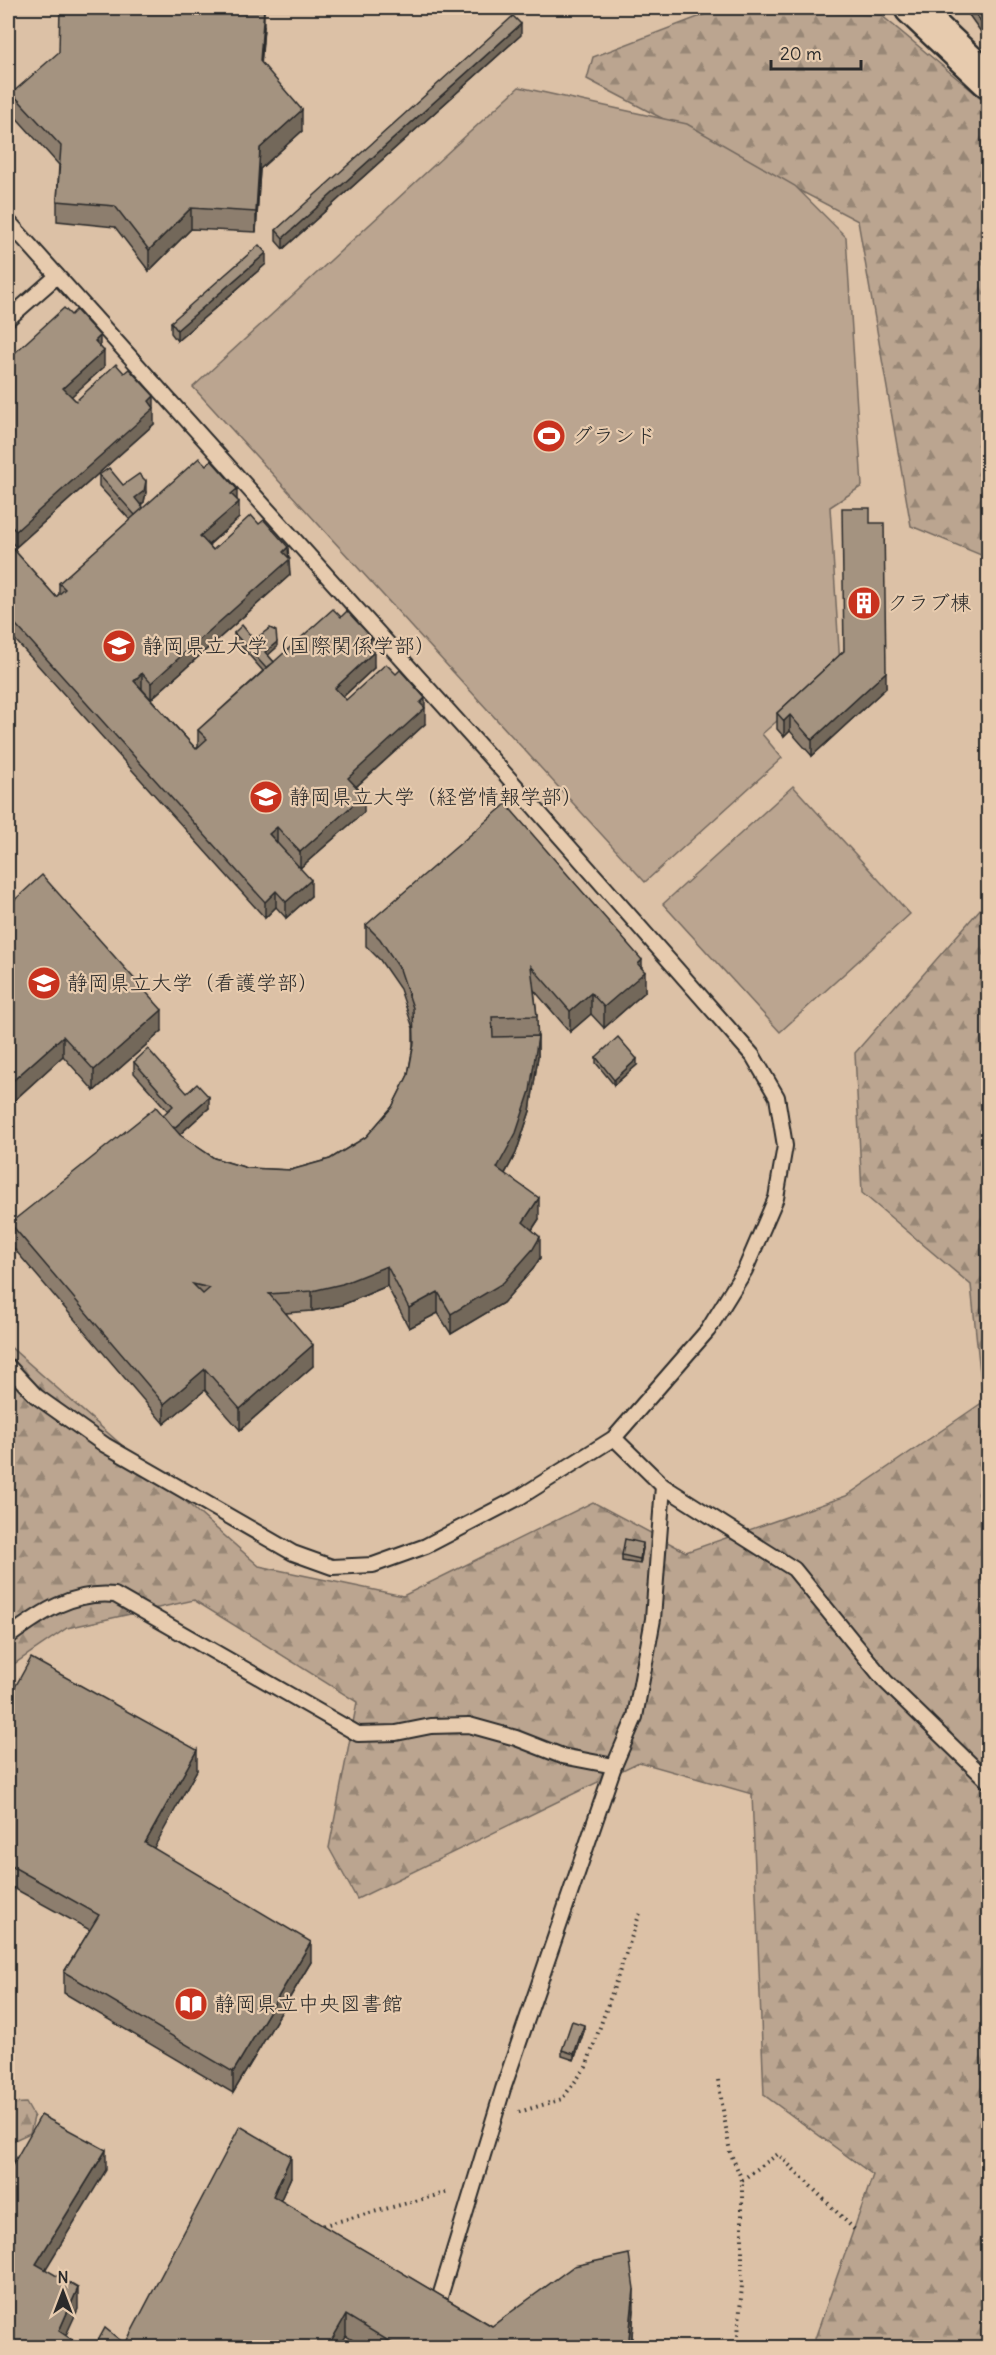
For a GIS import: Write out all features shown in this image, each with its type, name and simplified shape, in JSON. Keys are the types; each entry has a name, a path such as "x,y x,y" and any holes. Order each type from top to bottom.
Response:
{"street":[{"path":"912,8 988,80"}],"lane":[{"path":"8,221 746,1047 777,1097 785,1146 778,1188 745,1270 708,1330 614,1437 520,1497 426,1546 373,1565 332,1567 293,1553 105,1444 36,1396 8,1366"},
{"path":"8,319 57,276"},
{"path":"614,1437 663,1486 794,1569 885,1681 988,1781"},
{"path":"435,2313 497,2107 614,1766 635,1717 653,1619 663,1486"},
{"path":"8,1637 70,1598 93,1593 115,1595 358,1734 396,1733 431,1726 469,1725 516,1738 562,1756 614,1766"}],"path":[{"path":"497,2107 521,2112 562,2098 586,2067 640,1910"},
{"path":"718,2080 730,2152 742,2180 742,2286 737,2348"},
{"path":"742,2180 778,2154 855,2230"},
{"path":"309,2229 474,2187"}],"green space":[{"path":"719,9 881,15 988,104 988,558 911,526 858,221 587,79 593,57"},
{"name":"グランド","path":"519,87 687,124 795,186 846,237 862,486 830,507 840,666 762,734 782,758 645,882 193,387"},
{"path":"793,786 910,914 780,1032 663,904"},
{"path":"988,900 988,2347 812,2347 873,2175 764,2095 752,1794 639,1762 357,1899 329,1848 357,1702 194,1600 67,1628 8,1668 8,1345 259,1566 403,1596 593,1502 686,1552 846,1496 983,1402 971,1285 862,1193 855,1053"},
{"path":"26,2103 34,2117 30,2133 8,2143 8,2104"}],"building":[{"path":"60,8 264,8 260,61 302,110 260,148 256,212 191,208 149,250 115,206 57,201 61,146 12,93 59,52"},
{"path":"971,8 988,8 986,28"},
{"path":"513,16 521,24 283,238 276,230"},
{"path":"259,245 266,253 177,330 171,322"},
{"path":"64,308 71,315 76,310 100,336 95,341 104,351 63,388 76,401 116,364 124,373 129,369 154,396 149,401 154,408 16,531 8,525 8,359"},
{"path":"199,458 206,465 211,460 237,489 231,494 239,502 200,536 213,550 251,515 259,524 264,520 288,547 283,552 290,559 151,683 142,673 134,681 196,749 207,739 198,730 333,609 341,617 347,611 371,637 365,643 374,652 335,688 346,700 386,664 396,674 400,670 425,698 420,703 425,708 348,778 364,795 300,852 277,827 269,834 311,880 286,902 276,891 265,902 8,616 8,543 56,597 65,589 59,583"},
{"path":"109,468 123,485 139,474 146,481 144,491 135,498 143,508 135,515 99,475"},
{"name":"クラブ棟","path":"842,508 870,508 870,523 884,523 886,672 812,740 790,715 784,721 777,713 844,651"},
{"path":"242,625 254,640 270,628 276,631 277,642 265,652 274,662 266,668 234,633"},
{"path":"506,804 642,960 638,964 645,972 604,1007 591,993 570,1011 531,966 537,1016 492,1017 493,1037 538,1036 530,1091 516,1133 497,1168 539,1198 523,1222 540,1237 533,1249 503,1283 451,1314 438,1292 409,1308 387,1266 342,1284 312,1291 269,1294 313,1345 240,1409 205,1369 164,1404 10,1223 156,1107 180,1135 214,1158 247,1168 291,1170 330,1159 366,1137 392,1107 408,1075 414,1043 413,1008 400,969 380,939 366,925","holes":["193,1284 210,1288 203,1294"]},
{"path":"42,875 162,1010 94,1070 63,1036 8,1085 8,906"},
{"path":"618,1037 637,1059 614,1080 596,1057"},
{"path":"148,1049 187,1093 197,1084 209,1097 174,1128 163,1115 173,1106 134,1062"},
{"path":"625,1539 643,1543 640,1559 622,1555"},
{"path":"31,1658 197,1750 145,1843 311,1942 233,2072 64,1972 99,1915 8,1864 8,1700"},
{"path":"572,2021 584,2025 574,2054 562,2050"},
{"path":"41,2115 106,2150 36,2264 78,2288 59,2331 84,2348 8,2348 8,2173"},
{"path":"240,2126 291,2156 273,2196 492,2326 574,2266 629,2254 634,2289 628,2348 400,2348 346,2315 327,2348 94,2348 105,2328 125,2344"}],"place":[{"name":"グランド","path":"549,436"},
{"name":"クラブ棟","path":"864,603"},
{"name":"静岡県立大学（国際関係学部）","path":"119,646"},
{"name":"静岡県立大学（経営情報学部）","path":"266,797"},
{"name":"静岡県立大学（看護学部）","path":"44,983"},
{"name":"静岡県立中央図書館","path":"191,2004"}]}
